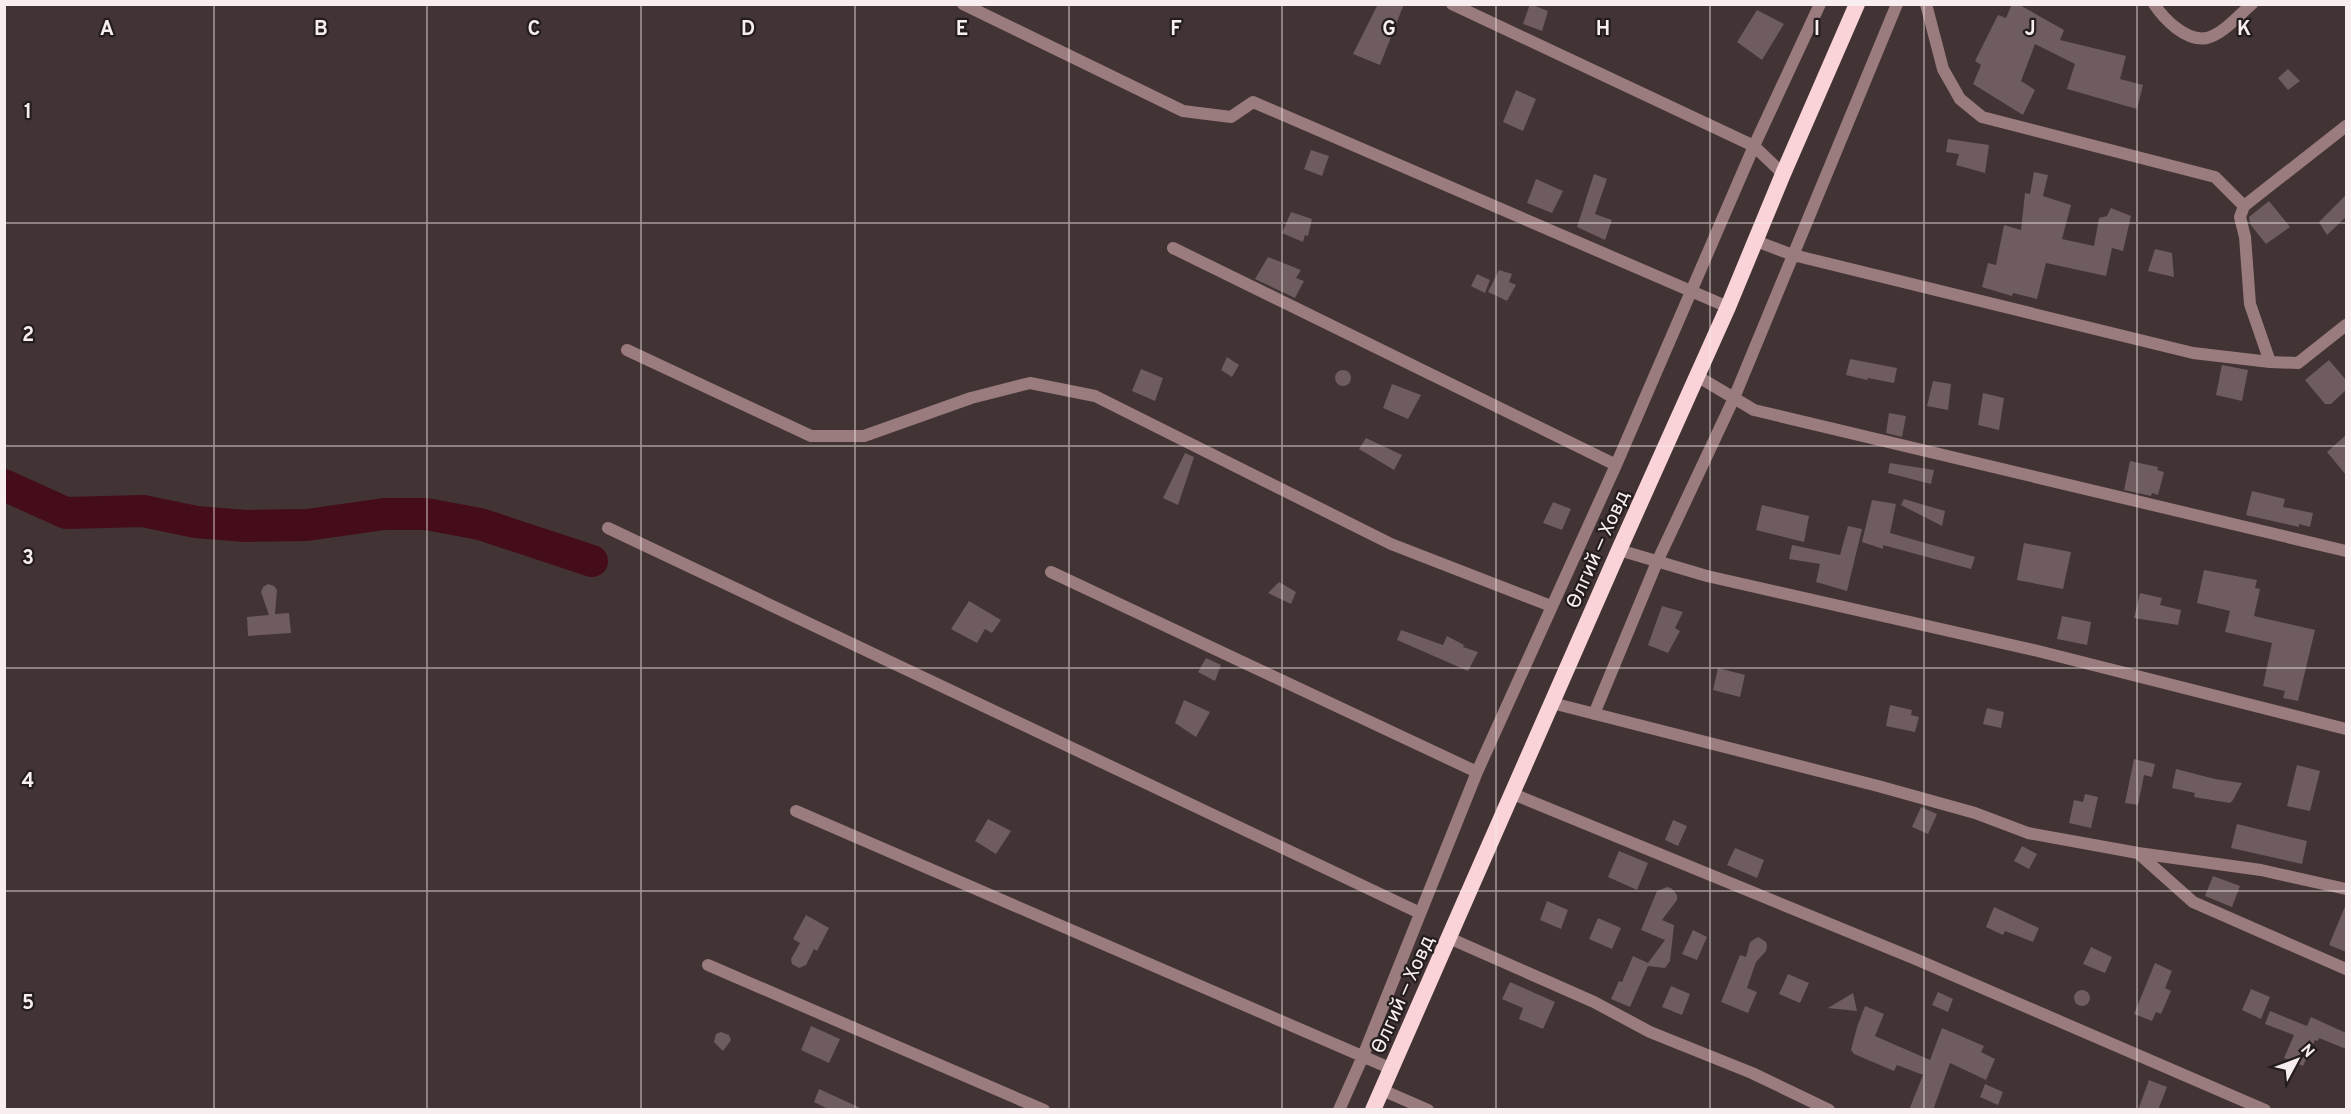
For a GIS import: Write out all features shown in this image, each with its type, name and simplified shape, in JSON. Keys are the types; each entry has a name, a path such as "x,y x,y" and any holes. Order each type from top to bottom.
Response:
{"highway":[{"name":"Өлгий — Ховд","path":"1373,1110 1728,307 1857,4"}],"street":[{"path":"963,4 1183,111 1232,117 1253,102 1728,307"},
{"path":"1452,4 1754,146 1783,174"},
{"path":"1339,1110 1363,1056 1477,772 1616,465 1754,146 1820,4"},
{"path":"1594,714 1657,562 1734,398 1897,4"},
{"path":"1926,4 1943,69 1960,99 1982,117 2215,177 2244,206"},
{"path":"2154,4 2164,19 2188,35 2206,38 2220,31 2252,4"},
{"path":"2270,362 2250,304 2245,237 2240,217 2244,206 2346,126"},
{"path":"1756,241 1793,255 2193,353 2298,363 2346,326"},
{"path":"1173,248 1616,465"},
{"path":"627,350 811,436 864,436 971,398 1030,383 1095,396 1391,544 1551,606"},
{"path":"1697,376 1754,410 2346,550"},
{"path":"608,528 1420,913"},
{"path":"1619,550 1707,576 2038,651 2346,729"},
{"path":"1051,572 1477,772"},
{"path":"1552,703 1878,786 1975,813 2028,833 2138,853 2261,870 2346,889"},
{"path":"1513,794 1913,958 2265,1110"},
{"path":"796,811 1392,1069"},
{"path":"2138,853 2193,902 2346,969"},
{"path":"1449,938 1594,1002 1650,1032 1752,1073 1829,1110"},
{"path":"708,965 1044,1110"},
{"path":"1382,1090 1428,1110"}],"building":[{"path":"1378,4 1404,4 1380,65 1353,54"},
{"path":"1530,4 1548,11 1542,31 1523,24"},
{"path":"2012,4 2018,4 2064,30 2060,40 2126,56 2120,79 2143,85 2137,109 2067,89 2075,64 2035,44 2021,81 2035,90 2023,115 1973,84 1981,65 1975,61 1998,15 2006,18"},
{"path":"1757,10 1784,24 1762,60 1737,42"},
{"path":"2288,69 2300,81 2288,90 2278,78"},
{"path":"1516,90 1536,99 1523,131 1503,122"},
{"path":"1948,139 1989,145 1985,173 1956,165 1959,154 1946,152"},
{"path":"1311,150 1329,156 1322,176 1304,169"},
{"path":"2034,172 2048,175 2043,196 2071,205 2062,239 2094,246 2099,218 2107,216 2111,208 2131,216 2123,251 2112,248 2106,276 2046,263 2037,299 2013,293 2012,296 1982,287 1988,263 1996,265 2004,225 2021,230 2025,193 2030,194"},
{"path":"1594,174 1607,179 1595,214 1612,220 1605,240 1577,227"},
{"path":"1536,179 1563,191 1552,213 1527,203"},
{"path":"2346,195 2346,217 2327,235 2319,222"},
{"path":"2269,201 2290,227 2266,244 2250,224 2249,217"},
{"path":"1291,212 1312,219 1308,236 1305,235 1303,242 1282,233"},
{"path":"2155,249 2172,253 2174,277 2148,271"},
{"path":"1268,257 1301,270 1296,278 1304,281 1295,298 1255,279"},
{"path":"1499,270 1512,274 1509,282 1516,285 1507,301 1488,292"},
{"path":"1477,274 1490,280 1485,293 1471,286"},
{"path":"1227,357 1239,365 1232,377 1221,370"},
{"path":"1850,359 1897,368 1894,383 1846,375"},
{"path":"2329,360 2346,380 2346,390 2331,404 2325,404 2305,380"},
{"path":"2222,365 2248,370 2242,401 2216,395"},
{"path":"1141,369 1163,378 1155,401 1132,391"},
{"path":"1343,370 1351,378 1343,386 1335,378"},
{"path":"1933,381 1951,384 1948,410 1927,406"},
{"path":"1392,384 1421,395 1408,419 1383,408"},
{"path":"1983,393 2004,398 1999,430 1978,425"},
{"path":"1889,413 1906,416 1902,437 1886,433"},
{"path":"2346,435 2346,475 2327,452"},
{"path":"1366,438 1402,455 1394,470 1359,449"},
{"path":"1185,453 1194,457 1178,505 1163,498"},
{"path":"2130,461 2158,467 2157,470 2164,472 2158,495 2152,493 2151,496 2124,490"},
{"path":"1890,463 1934,470 1931,484 1888,473"},
{"path":"2252,491 2285,499 2283,507 2313,513 2310,527 2299,524 2299,527 2246,515"},
{"path":"1904,499 1945,511 1942,526 1901,505"},
{"path":"1872,500 1896,504 1890,533 1975,557 1971,569 1883,545 1883,549 1862,542"},
{"path":"1553,502 1571,509 1562,530 1543,523"},
{"path":"1762,505 1809,516 1804,542 1756,530"},
{"path":"1848,526 1862,529 1847,591 1816,582 1820,564 1789,559 1792,545 1840,555"},
{"path":"2024,543 2071,552 2063,589 2017,580"},
{"path":"2204,570 2257,580 2255,588 2260,589 2254,616 2315,630 2298,701 2283,698 2285,691 2263,686 2272,643 2225,632 2230,611 2197,603"},
{"path":"1279,582 1296,592 1291,604 1268,593"},
{"path":"268,584 277,590 275,614 289,613 291,633 248,636 247,617 269,615 261,592"},
{"path":"2140,593 2162,598 2160,605 2181,610 2178,625 2134,618"},
{"path":"969,601 1001,620 992,633 985,629 977,643 951,629"},
{"path":"1662,606 1683,612 1675,628 1680,631 1668,653 1648,645"},
{"path":"2062,616 2091,622 2087,645 2057,639"},
{"path":"1401,630 1443,645 1447,636 1464,645 1463,647 1478,652 1468,671 1397,640"},
{"path":"1206,658 1221,665 1215,681 1198,672"},
{"path":"1718,668 1745,675 1740,697 1713,690"},
{"path":"1184,700 1210,712 1196,737 1175,723"},
{"path":"1890,705 1912,710 1911,715 1919,717 1915,732 1886,726"},
{"path":"1987,708 2004,712 2001,728 1983,724"},
{"path":"2134,759 2155,764 2152,777 2144,775 2138,805 2125,803"},
{"path":"2297,765 2320,771 2310,811 2287,806"},
{"path":"2176,769 2242,783 2230,803 2194,797 2195,793 2172,788"},
{"path":"2085,794 2098,797 2091,828 2069,823 2074,800 2083,802"},
{"path":"1921,807 1937,814 1928,834 1912,827"},
{"path":"988,819 1011,831 996,854 975,841"},
{"path":"1673,820 1687,826 1678,846 1665,840"},
{"path":"2237,824 2307,841 2302,864 2231,848"},
{"path":"2022,846 2037,854 2029,869 2014,861"},
{"path":"1735,848 1764,860 1757,878 1727,865"},
{"path":"1619,851 1648,863 1637,890 1608,877"},
{"path":"2213,876 2240,886 2232,907 2205,896"},
{"path":"1667,887 1677,895 1677,900 1662,920 1674,925 1670,961 1665,968 1648,966 1630,1007 1611,999 1619,981 1622,982 1633,956 1648,963 1665,940 1641,930 1657,891"},
{"path":"1547,901 1568,910 1561,929 1540,920"},
{"path":"2346,904 2346,952 2329,945"},
{"path":"1994,907 2039,928 2033,942 2005,931 2003,935 1986,927"},
{"path":"806,915 829,928 817,951 814,949 806,965 799,968 792,964 791,959 800,943 793,939"},
{"path":"1598,918 1621,928 1612,949 1589,939"},
{"path":"1693,930 1707,937 1697,960 1682,954"},
{"path":"1758,937 1766,942 1767,946 1766,951 1756,962 1747,988 1757,992 1748,1013 1721,1002 1740,955 1746,957 1750,942"},
{"path":"2091,947 2112,957 2105,973 2083,964"},
{"path":"2155,963 2172,971 2165,988 2171,991 2161,1014 2156,1012 2152,1021 2134,1014"},
{"path":"1788,974 1809,983 1800,1003 1779,994"},
{"path":"1510,982 1555,1002 1543,1029 1519,1019 1523,1008 1502,999"},
{"path":"1671,986 1690,994 1682,1015 1662,1007"},
{"path":"2251,989 2270,997 2261,1019 2242,1010"},
{"path":"2082,990 2090,998 2082,1006 2074,998"},
{"path":"1938,992 1953,999 1948,1012 1932,1005"},
{"path":"1853,993 1857,1011 1828,1008"},
{"path":"1865,1006 1884,1014 1875,1036 1930,1060 1942,1028 1984,1046 1981,1052 1995,1059 1986,1080 1950,1063 1933,1110 1909,1110 1923,1075 1897,1065 1894,1071 1854,1054 1851,1050"},
{"path":"2270,1011 2307,1026 2311,1017 2346,1033 2346,1049 2319,1038 2318,1041 2315,1040 2303,1066 2284,1058 2294,1035 2265,1024"},
{"path":"811,1026 840,1039 829,1063 801,1050"},
{"path":"721,1032 729,1035 731,1040 723,1051 714,1042 716,1034"},
{"path":"2149,1080 2167,1087 2158,1110 2138,1110"},
{"path":"1985,1084 2003,1092 1998,1105 1980,1097"},
{"path":"819,1089 865,1110 830,1110 814,1102"}],"waterway":[{"path":"4,485 66,513 143,511 196,522 246,526 307,525 384,514 426,514 480,524 592,561"}]}
